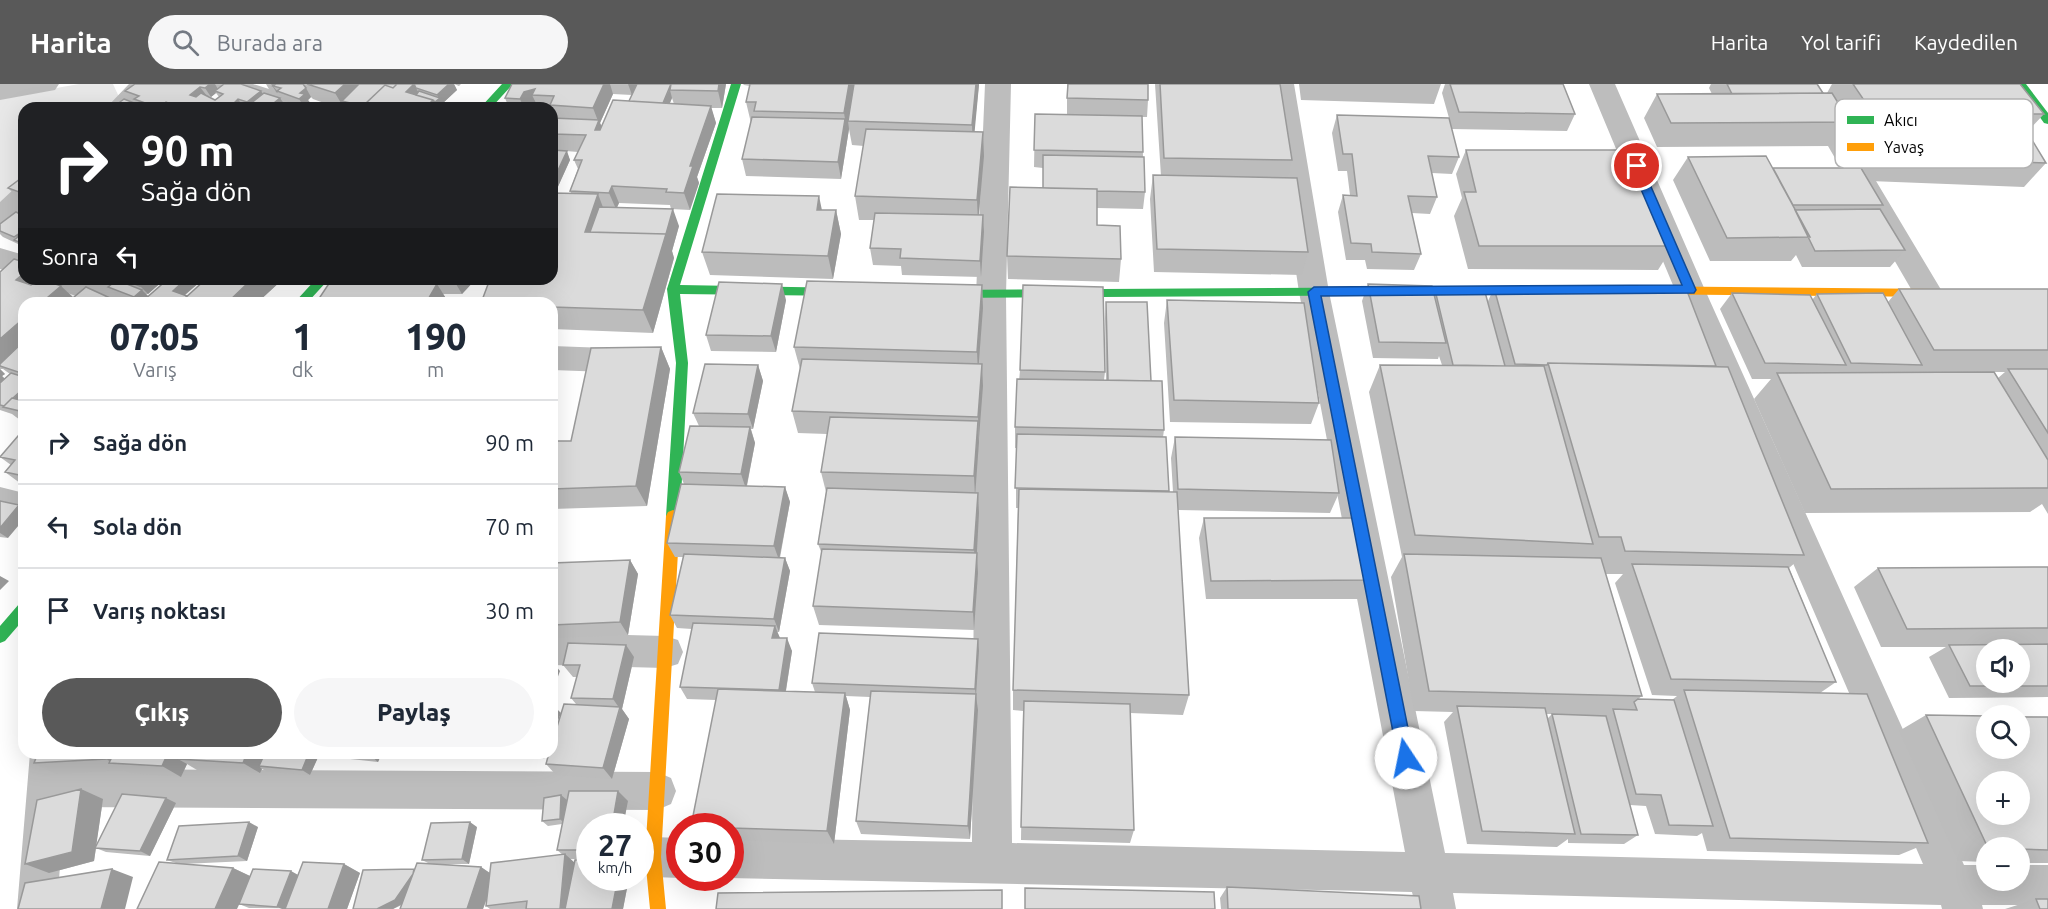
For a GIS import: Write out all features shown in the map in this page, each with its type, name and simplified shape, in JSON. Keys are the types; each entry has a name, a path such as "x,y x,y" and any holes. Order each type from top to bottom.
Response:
{"street":[{"path":"0,92 46,84"},
{"path":"125,102 144,84"},
{"path":"226,84 282,102"},
{"path":"491,102 508,84"},
{"path":"658,909 666,857 657,791 682,363 673,289 736,84"},
{"path":"992,862 991,295 998,84"},
{"path":"1281,84 1314,292 1432,891"},
{"path":"1602,84 1690,290 1958,897"},
{"path":"1804,84 1835,136"},
{"path":"2020,84 2031,99"},
{"path":"2033,101 2048,121"},
{"path":"1854,168 1928,293"},
{"path":"0,218 18,202"},
{"path":"0,258 18,264"},
{"path":"77,285 111,297"},
{"path":"306,297 317,285"},
{"path":"673,289 861,293"},
{"path":"920,294 1690,290 1960,294"},
{"path":"558,358 682,363"},
{"path":"0,501 18,506"},
{"path":"8,636 18,619"},
{"path":"558,649 665,652"},
{"path":"37,909 48,771 657,791"},
{"path":"744,858 992,862 1432,891 1958,897 2048,885"}],"shaded area":[{"path":"79,84 113,84 119,97 114,102 18,102 18,188 0,205 0,98"}],"building":[{"path":"135,84 210,84 205,88 200,87 190,95 196,97 201,93 215,100 223,94 215,91 224,84 241,84 261,91 247,102 238,99 235,102 142,102 134,99 139,96 125,91"},
{"path":"303,84 306,88 300,93 305,94 299,99 277,91 281,88 273,86"},
{"path":"307,84 345,84 335,93"},
{"path":"359,84 397,84 393,88 385,85 367,102 342,101"},
{"path":"397,84 414,84 406,92 433,100 431,102 367,102 385,85 393,88"},
{"path":"414,84 449,84 437,95 416,88"},
{"path":"512,84 604,84 593,108 558,106 558,102 551,102 554,96 532,95 535,89 524,92 520,99 505,98"},
{"path":"637,84 671,84 663,103 629,101"},
{"path":"671,84 719,84 718,91 670,90"},
{"path":"750,84 849,84 844,113 754,111 756,102 746,102"},
{"path":"854,84 976,84 972,125 848,121"},
{"path":"1068,84 1148,84 1148,100 1067,98"},
{"path":"1160,84 1280,84 1292,160 1164,158"},
{"path":"1450,84 1563,84 1575,114 1459,112"},
{"path":"1727,84 1817,84 1823,93 1732,94"},
{"path":"1853,84 2020,84 2032,99 1863,99"},
{"path":"419,91 440,98 435,102 416,95"},
{"path":"264,93 280,98 275,102 253,102"},
{"path":"1832,93 1836,99 1835,122 1671,123 1657,94"},
{"path":"613,100 711,106 690,166 693,166 684,193 666,192 667,189 612,186 609,193 570,191 582,160 574,160 586,135 558,134 558,118 599,120 595,130 600,130"},
{"path":"2033,100 2044,114 2033,114"},
{"path":"1035,114 1142,116 1143,152 1034,150"},
{"path":"1337,115 1449,118 1459,157 1428,156 1437,197 1408,196 1421,254 1372,252 1371,244 1351,243 1343,195 1357,196 1352,154 1343,154"},
{"path":"752,117 845,119 838,162 742,159"},
{"path":"866,129 983,132 977,200 855,196"},
{"path":"2033,142 2046,163 2033,163"},
{"path":"558,150 567,151 558,170"},
{"path":"1466,150 1620,150 1635,189 1648,191 1673,246 1479,246 1464,192 1476,192"},
{"path":"1043,155 1144,157 1145,192 1043,188"},
{"path":"1766,156 1810,237 1727,238 1688,157"},
{"path":"1773,168 1861,168 1883,205 1793,205"},
{"path":"1153,175 1297,178 1308,252 1157,249"},
{"path":"18,180 18,192 8,188"},
{"path":"1010,187 1097,189 1097,225 1120,226 1121,259 1007,256"},
{"path":"558,193 598,194 585,232 666,234 643,310 558,307 558,297 483,297 488,285 558,285"},
{"path":"717,194 819,196 817,210 836,210 828,256 702,252"},
{"path":"599,207 673,209 666,234 590,232"},
{"path":"1880,209 1905,250 1815,251 1795,210"},
{"path":"16,212 18,213 18,234 14,237 0,231 0,224"},
{"path":"875,213 983,215 980,261 900,258 901,249 870,248"},
{"path":"14,259 18,260 18,278 16,280 18,285 61,286 48,297 18,297 18,323 0,339 0,272"},
{"path":"807,281 982,285 977,352 794,347"},
{"path":"719,282 782,284 771,336 706,335"},
{"path":"1368,284 1432,286 1446,343 1379,342"},
{"path":"130,285 142,290 134,297 108,287"},
{"path":"161,285 180,285 173,291 187,296 186,297 147,297"},
{"path":"199,285 246,285 233,297 186,297"},
{"path":"328,285 436,285 429,297 320,297"},
{"path":"1023,285 1103,287 1105,372 1020,370"},
{"path":"86,287 108,297 74,297"},
{"path":"1494,288 1687,291 1716,366 1515,364"},
{"path":"1899,289 2048,289 2048,350 1934,350"},
{"path":"1435,290 1485,292 1505,366 1453,365"},
{"path":"1732,293 1810,295 1846,365 1765,363"},
{"path":"1883,293 1922,365 1851,363 1817,294"},
{"path":"1167,300 1304,303 1319,403 1174,400"},
{"path":"1106,302 1147,302 1151,381 1108,380"},
{"path":"18,347 18,372 0,366"},
{"path":"661,347 636,486 558,489 558,441 571,441 591,348"},
{"path":"802,359 982,364 978,417 792,411"},
{"path":"1548,363 1728,367 1804,555 1625,551 1621,537 1599,537"},
{"path":"705,364 758,365 748,414 693,413"},
{"path":"1380,365 1544,366 1593,544 1415,535"},
{"path":"2008,369 2048,369 2048,433"},
{"path":"1994,372 2048,460 2048,488 1831,489 1777,373"},
{"path":"11,373 18,375 18,393 4,406 0,405 0,383"},
{"path":"1017,379 1162,381 1164,430 1015,427"},
{"path":"12,398 18,400 18,411 3,407"},
{"path":"830,417 978,421 974,476 821,472"},
{"path":"690,426 750,427 741,474 679,472"},
{"path":"1017,434 1166,437 1169,491 1015,488"},
{"path":"18,436 18,475 5,472 15,460 0,457"},
{"path":"1175,437 1331,440 1339,493 1178,489"},
{"path":"681,484 785,487 774,546 667,543"},
{"path":"827,488 978,493 974,550 818,544"},
{"path":"1019,489 1177,492 1189,695 1013,690"},
{"path":"0,501 18,505 18,506 0,528"},
{"path":"1204,518 1357,518 1369,580 1211,581"},
{"path":"822,549 977,553 973,612 813,606"},
{"path":"684,554 785,558 774,619 670,615"},
{"path":"1404,554 1601,558 1642,696 1429,691"},
{"path":"630,560 620,622 558,625 558,563"},
{"path":"1632,564 1788,567 1836,682 1671,679"},
{"path":"2048,567 2048,628 1907,629 1878,568"},
{"path":"693,623 775,626 772,638 787,638 779,690 680,687"},
{"path":"819,633 978,639 975,689 812,683"},
{"path":"568,643 626,645 613,699 571,698 580,665 563,665"},
{"path":"2030,644 2048,644 2048,686 2030,686"},
{"path":"1949,645 1976,645 1976,686 1970,686"},
{"path":"718,689 845,693 827,831 744,828 744,813 694,813"},
{"path":"1684,690 1867,694 1928,843 1730,838"},
{"path":"871,691 976,694 968,826 856,821"},
{"path":"1638,699 1674,700 1713,826 1669,825 1661,795 1636,794 1613,709 1637,710 1634,702"},
{"path":"1024,701 1130,704 1134,830 1021,827"},
{"path":"564,704 620,707 603,768 546,764 547,759 558,759 558,724"},
{"path":"1457,706 1545,708 1575,834 1482,831"},
{"path":"1552,714 1606,716 1638,835 1581,834"},
{"path":"1926,715 1976,716 1976,759 2030,759 2030,717 2048,717 2048,850 2030,849 2030,837 1983,837 1977,825 2030,825 2030,771 1976,771 1976,822"},
{"path":"36,759 106,759 34,763"},
{"path":"111,759 165,759 162,766 109,763"},
{"path":"178,759 245,759 243,763"},
{"path":"262,759 307,759 302,770 259,766"},
{"path":"81,789 72,852 25,864 37,800"},
{"path":"569,791 618,791 614,813 576,813 576,850 557,850"},
{"path":"122,794 166,798 140,851 95,848"},
{"path":"561,795 560,819 542,821 544,798"},
{"path":"249,822 238,856 167,860 179,826"},
{"path":"470,822 462,859 422,860 431,823"},
{"path":"565,854 560,909 526,909 527,901 486,906 491,863"},
{"path":"575,860 576,891 615,891 612,909 565,909"},
{"path":"159,862 233,868 215,909 137,909"},
{"path":"303,862 344,864 328,909 285,909"},
{"path":"417,863 481,867 467,909 400,909"},
{"path":"112,869 101,909 18,909 25,883"},
{"path":"253,869 291,871 277,907 239,904"},
{"path":"414,869 395,900 377,909 353,909 363,870"},
{"path":"1227,887 1419,896 1421,909 1228,909"},
{"path":"1025,888 1214,892 1215,909 1025,909"},
{"path":"1002,890 1002,909 716,909 718,893"},
{"path":"2036,899 2048,899 2048,909 2040,909"}],"traffic: fast":[{"path":"491,102 508,84"},
{"path":"673,516 682,363 673,289 736,84"},
{"path":"2021,84 2032,99"},
{"path":"2033,100 2048,121"},
{"path":"306,297 317,285"},
{"path":"673,289 851,292"},
{"path":"938,294 1626,290"},
{"path":"0,636 18,616"}],"traffic: slow":[{"path":"1626,290 1943,293"},
{"path":"658,909 653,857 673,516"}],"route":[{"path":"1406,758 1314,292 1690,290 1637,166"}]}
